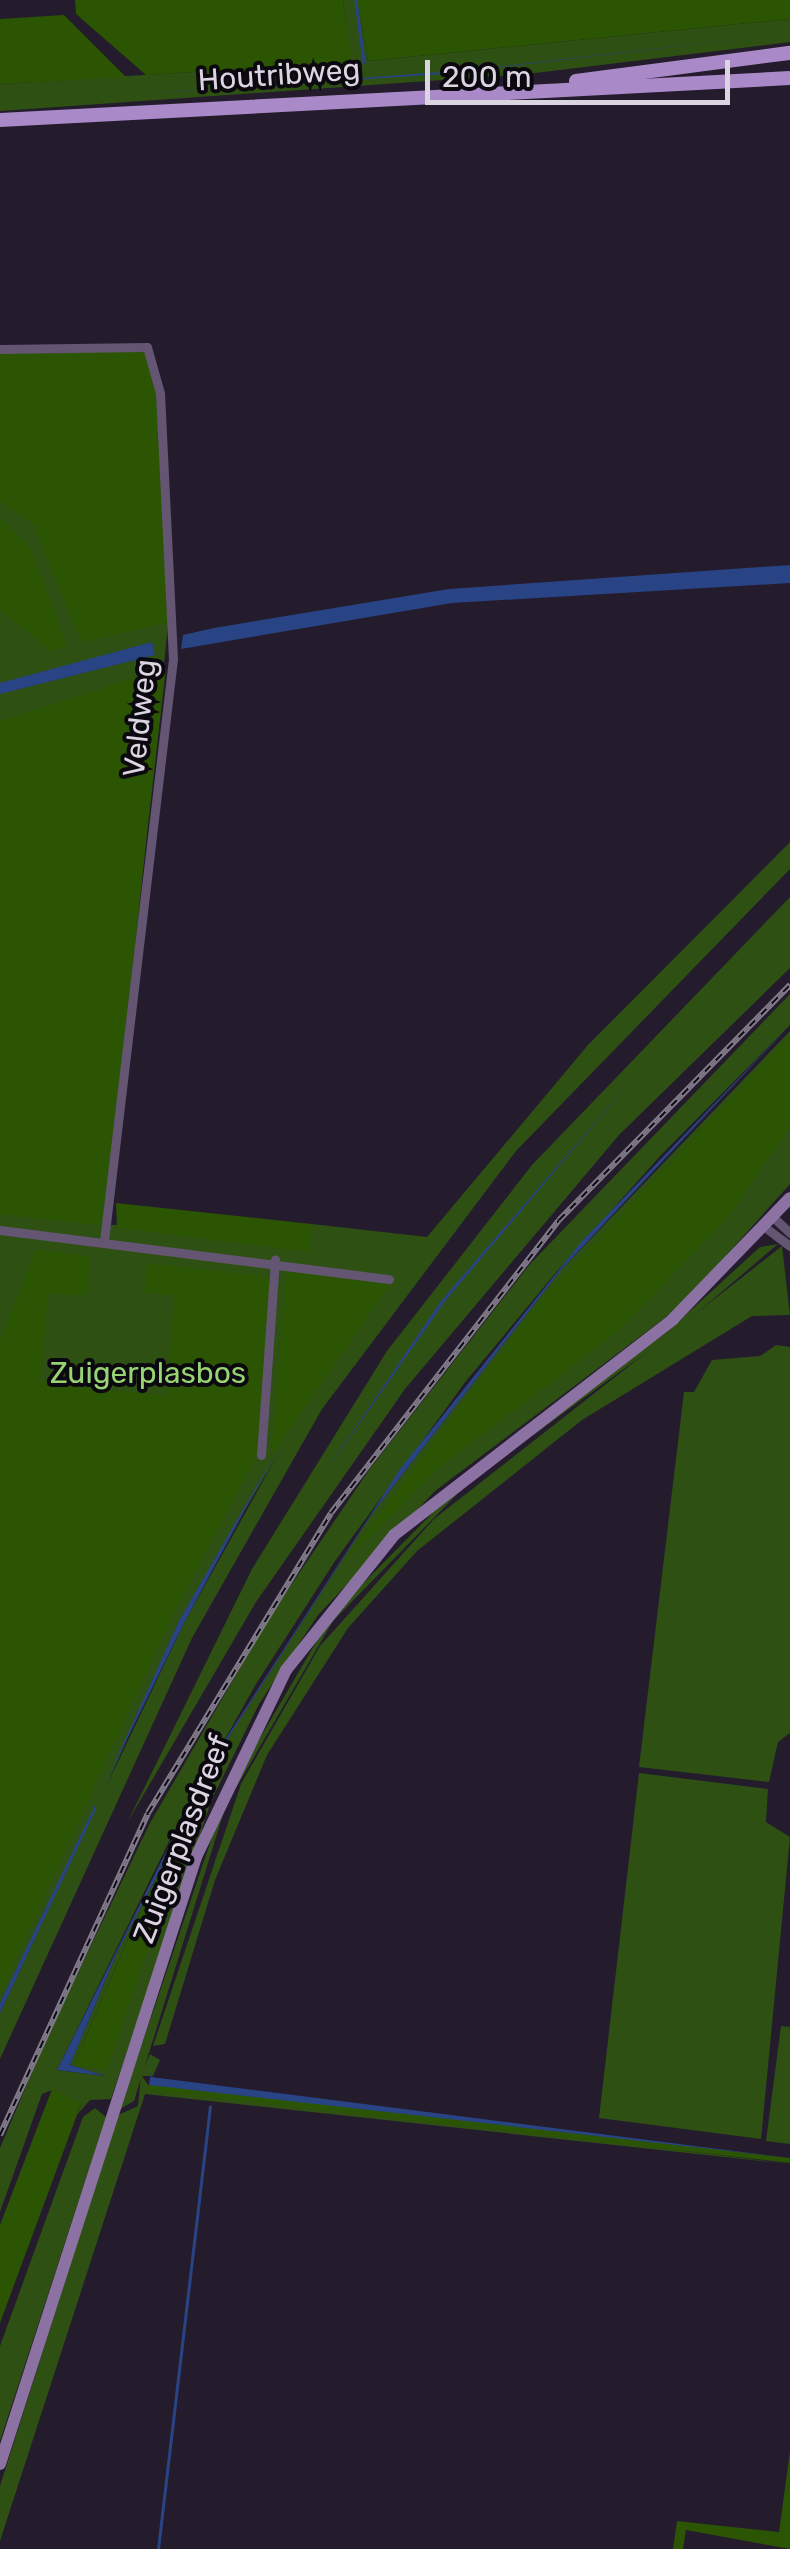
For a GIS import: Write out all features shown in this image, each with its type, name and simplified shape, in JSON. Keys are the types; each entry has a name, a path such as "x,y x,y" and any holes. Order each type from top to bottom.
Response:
{"main road":[{"name":"Houtribweg","path":"561,85 622,69 790,53"},
{"name":"Houtribweg","path":"0,120 561,85 790,78"},
{"name":"Zuigerplasdreef","path":"0,2464 196,1857 286,1670 394,1535 673,1319 770,1223 790,1198"}],"street":[{"name":"Veldweg","path":"0,349 147,347 160,393 172,679 104,1241"},
{"path":"770,1223 790,1233"},
{"path":"770,1223 790,1246"},
{"path":"0,1230 275,1259 389,1280"},
{"path":"261,1455 275,1259"}],"green space":[{"path":"75,0 343,0 352,62 146,75 76,14"},
{"path":"343,0 357,0 368,61 790,19 790,42 527,74 0,111 0,84 351,62"},
{"path":"357,0 790,0 790,19 368,61"},
{"path":"64,15 126,77 0,84 0,19"},
{"path":"141,348 156,368 169,622 82,642 34,525 0,501 0,350"},
{"name":"Zuigerplasbos","path":"0,361 169,615 107,1225 312,1224 427,1237 588,1045 790,842 790,869 516,1151 322,1409 192,1638 0,2059 0,2013 97,1805 0,2003","holes":["277,1456 184,1623 106,1787 179,1621"]},
{"path":"0,518 30,548 67,646 51,651 0,610"},
{"path":"166,668 102,1226 0,1214 0,721"},
{"path":"790,897 790,968 619,1135 405,1389 256,1602 127,1823 252,1569 387,1351 532,1165"},
{"path":"790,994 790,1025 662,1154 558,1270 466,1381 335,1561 256,1684 180,1819 57,2070 106,2076 70,2065 116,1955 230,1735 371,1515 560,1271 790,1031 790,1184 682,1305 435,1491 318,1615 259,1704 212,1799 111,2099 90,2100 77,2115 81,2105 52,2090 42,2094 0,2212 0,2148 47,2037 150,1823 272,1613 369,1470 530,1264","holes":["201,1794 184,1846 74,2065 129,1936"]},
{"path":"790,1035 790,1126 730,1215 616,1333 443,1464 341,1565 539,1301"},
{"path":"116,1203 312,1224 309,1252 117,1228"},
{"path":"778,1244 677,1330 469,1482 333,1621 226,1805 134,2101 120,2109 226,1796 332,1615 467,1478 667,1332 760,1247"},
{"path":"782,1246 790,1315 752,1316 582,1420 417,1551 348,1628 267,1755 215,1880 165,2044 153,2046 241,1784 320,1646 434,1519"},
{"path":"36,1249 90,1256 87,1295 48,1294 40,1382 167,1396 174,1295 144,1292 147,1263 272,1277 256,1457 173,1614 0,1994 0,1339"},
{"path":"302,1269 393,1280 271,1456 286,1273"},
{"path":"776,1345 790,1347 790,1733 778,1742 769,1782 639,1767 684,1392 694,1392 712,1360 760,1356"},
{"path":"639,1773 768,1789 766,1822 790,1837 761,2139 599,2118"},
{"path":"200,1793 107,2070 74,2065 129,1936"},
{"path":"781,2026 790,2027 790,2144 766,2141"},
{"path":"150,2054 160,2060 153,2076 142,2076 148,2085 790,2164 145,2094 0,2541 0,2486 118,2115 138,2106 141,2075"},
{"path":"152,2082 790,2158 790,2163 147,2090"},
{"path":"52,2089 81,2104 0,2323 0,2225"},
{"path":"95,2108 106,2117 0,2441 0,2346 83,2117"},
{"path":"790,2451 790,2549 686,2530 683,2549 673,2549 677,2521 779,2532"}],"water":[{"path":"790,33 443,74 144,94 469,70"},
{"path":"790,565 790,583 452,603 181,649 183,635 214,628 449,589"},
{"path":"152,642 155,655 0,694 0,683"},
{"path":"790,1025 560,1271 371,1515 230,1735 116,1955 70,2065 106,2076 57,2070 212,1760 400,1469 582,1241"},
{"path":"635,1076 446,1300 322,1477 441,1301"},
{"path":"277,1450 184,1623 104,1786 179,1621"},
{"path":"96,1803 96,1809 0,2013 0,2003"},
{"path":"153,2058 151,2077 790,2158 149,2085"}],"waterway":[{"path":"356,0 364,62"},
{"path":"158,2549 210,2107"}],"railway":[{"path":"0,2135 148,1813 331,1513 559,1220 790,985"}]}
